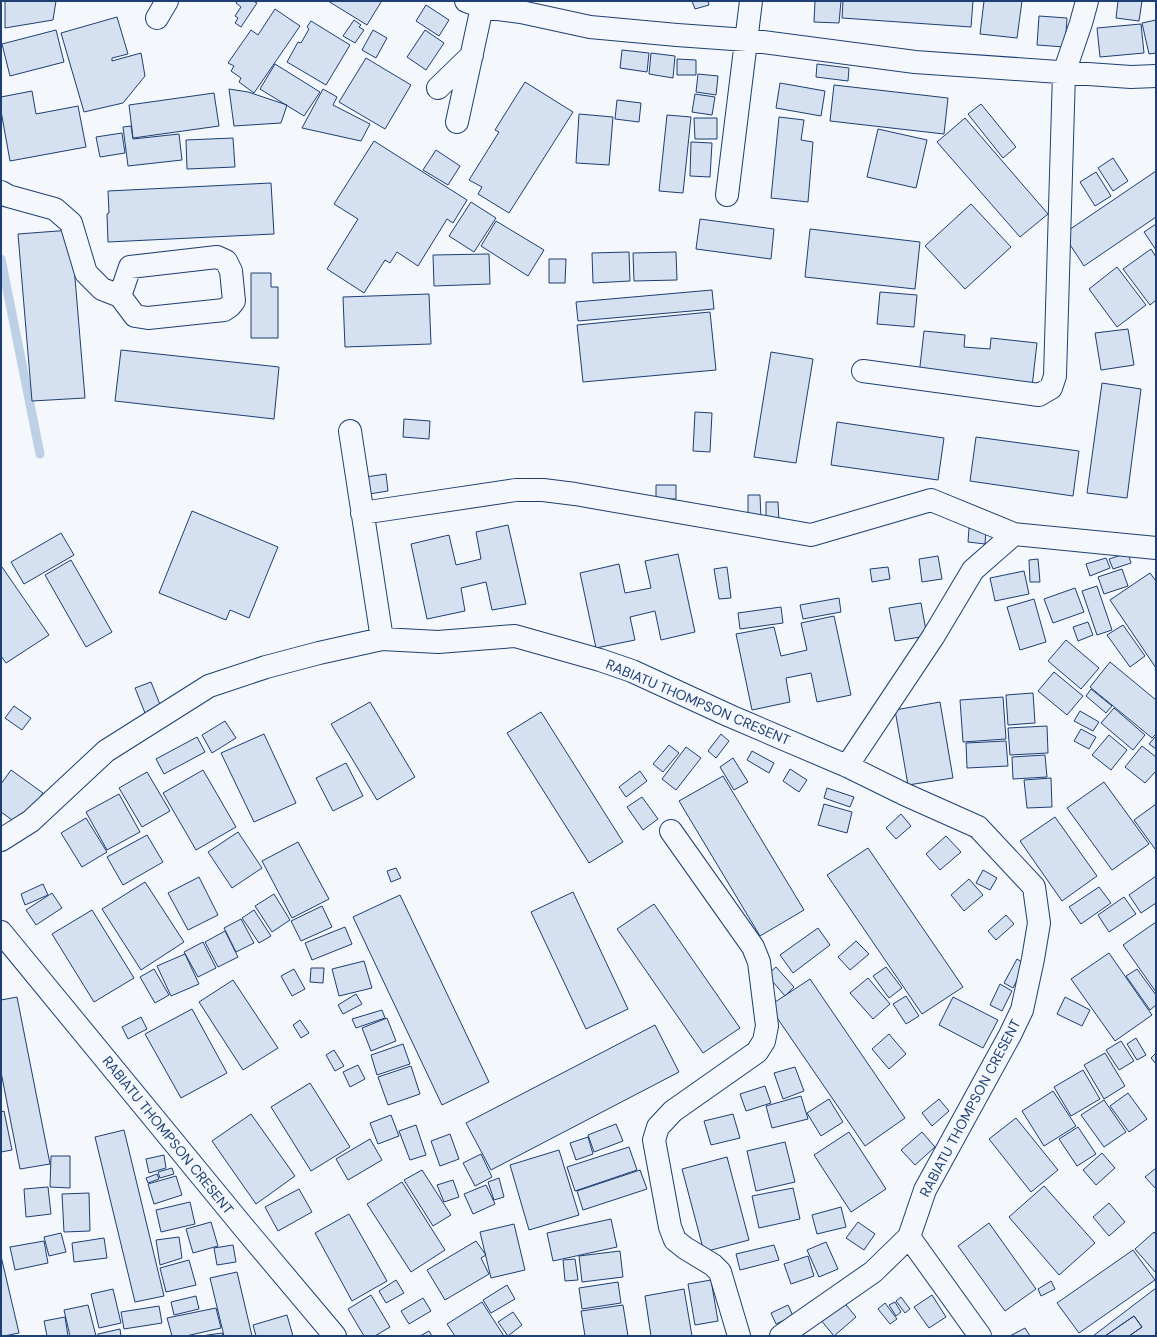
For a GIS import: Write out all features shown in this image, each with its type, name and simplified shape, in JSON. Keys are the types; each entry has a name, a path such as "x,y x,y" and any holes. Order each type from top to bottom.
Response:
{"street":[{"path":"727,195 751,1"},
{"path":"863,371 1039,395 1051,388 1056,376 1058,247 1064,73 1087,1"},
{"path":"457,122 472,55 474,4 521,12 590,27 747,40 915,62 1131,77 1156,76"},
{"path":"438,88 472,55"},
{"path":"5,194 54,209 71,223 86,274 102,288 120,296 135,316 148,318 224,310 230,306 234,300 231,271 226,261 217,256 130,268 120,296"},
{"path":"350,432 382,640"},
{"path":"362,513 516,490 543,490 575,494 811,534 931,500 1014,534 1156,548"},
{"path":"847,766 933,637 973,570 1014,534"},
{"name":"RABIATU THOMPSON CRESENT","path":"1,840 32,821 106,751 209,686 266,667 320,653 382,640 438,642 515,636 600,660 632,671 730,716 847,766 904,794 978,827 1034,887 1039,923 1022,1010 1010,1035 925,1190 909,1237 873,1272 782,1336"},
{"path":"671,831 753,947 759,962 767,1026 764,1041 757,1052 673,1111 658,1127 654,1140 670,1227 675,1240 713,1265 720,1272 739,1336"},
{"name":"RABIATU THOMPSON CRESENT","path":"1,932 235,1217 335,1336"},
{"path":"909,1237 980,1336"}],"building":[{"path":"5,1 56,1 53,20 5,28"},
{"path":"237,1 253,1 257,3 241,27 235,23 238,18 235,16 241,7 236,3"},
{"path":"328,1 380,1 381,2 367,25"},
{"path":"692,1 708,1 709,5 695,9"},
{"path":"815,1 841,1 839,23 814,22"},
{"path":"843,1 973,1 971,27 842,18"},
{"path":"984,1 1022,1 1017,38 980,34"},
{"path":"1118,1 1142,1 1139,21 1116,18"},
{"path":"426,5 449,20 439,36 416,21"},
{"path":"275,9 300,26 254,93 239,82 241,78 231,71 234,66 228,63 251,30 258,35"},
{"path":"1039,16 1067,18 1065,47 1037,45"},
{"path":"117,17 128,54 112,58 112,61 141,53 145,76 123,103 84,112 61,33"},
{"path":"354,20 361,25 359,27 364,30 355,43 343,36"},
{"path":"1156,20 1156,53 1149,54 1142,23"},
{"path":"311,21 350,45 326,85 287,62 298,42 301,43 309,29 307,27"},
{"path":"1141,24 1144,53 1100,57 1097,28"},
{"path":"56,30 64,62 10,76 2,44"},
{"path":"373,30 387,38 376,58 362,50"},
{"path":"425,30 444,43 426,70 407,57"},
{"path":"622,50 649,53 647,72 620,68"},
{"path":"651,53 675,56 673,78 649,74"},
{"path":"366,58 411,85 385,129 339,102"},
{"path":"677,59 696,60 696,75 677,75"},
{"path":"275,64 320,92 304,116 260,89"},
{"path":"817,64 849,68 848,81 816,77"},
{"path":"698,74 718,76 716,95 696,92"},
{"path":"525,82 573,112 509,213 478,194 482,187 469,180 499,132 495,130"},
{"path":"780,83 825,91 821,116 776,108"},
{"path":"834,85 948,98 944,134 830,121"},
{"path":"229,89 248,92 287,105 281,123 234,126"},
{"path":"323,89 337,97 333,105 370,124 361,141 302,128"},
{"path":"32,91 36,114 78,106 86,147 10,161 1,111 1,97"},
{"path":"214,93 219,126 133,138 129,105"},
{"path":"695,94 715,97 712,115 692,112"},
{"path":"617,100 641,103 639,122 615,119"},
{"path":"981,104 1016,147 1003,158 968,114"},
{"path":"579,114 613,117 609,165 576,163"},
{"path":"667,115 691,117 683,193 659,191"},
{"path":"779,117 804,120 801,140 813,142 808,202 771,198"},
{"path":"694,118 717,118 717,139 695,139"},
{"path":"965,118 1048,214 1020,237 937,142"},
{"path":"131,126 133,139 179,134 182,160 128,166 123,127"},
{"path":"878,129 927,140 916,188 867,177"},
{"path":"122,133 125,153 100,157 96,137"},
{"path":"233,138 235,167 187,169 186,140"},
{"path":"374,141 467,200 453,223 447,219 418,266 397,252 390,263 385,260 364,293 327,269 358,219 334,204"},
{"path":"691,142 712,143 710,177 690,176"},
{"path":"436,150 460,166 448,185 423,170"},
{"path":"1113,158 1128,181 1113,191 1098,168"},
{"path":"1156,171 1156,217 1084,266 1063,234"},
{"path":"1096,172 1111,196 1095,206 1080,182"},
{"path":"271,183 274,234 108,242 108,191"},
{"path":"471,202 496,218 474,252 449,236"},
{"path":"971,204 1011,247 965,289 925,246"},
{"path":"700,219 774,229 771,259 696,249"},
{"path":"496,221 544,250 528,276 481,246"},
{"path":"1156,224 1156,250 1144,232"},
{"path":"810,229 920,242 915,289 805,277"},
{"path":"71,230 85,398 32,401 18,234"},
{"path":"1151,249 1156,257 1156,300 1150,305 1123,269"},
{"path":"629,252 630,281 593,283 592,253"},
{"path":"676,252 677,280 634,281 633,253"},
{"path":"489,254 490,284 434,286 433,255"},
{"path":"549,259 566,259 565,283 549,283"},
{"path":"1117,267 1146,305 1117,327 1089,289"},
{"path":"251,273 271,273 271,287 278,287 278,338 251,338"},
{"path":"712,290 714,309 578,321 576,302"},
{"path":"880,292 917,295 914,327 877,324"},
{"path":"429,294 431,344 345,347 343,297"},
{"path":"710,312 716,370 583,382 577,325"},
{"path":"1128,329 1134,365 1101,370 1095,333"},
{"path":"924,331 965,335 964,347 990,349 991,338 1037,343 1032,387 919,375"},
{"path":"121,350 279,367 274,419 115,401"},
{"path":"771,352 813,359 796,463 754,457"},
{"path":"1102,383 1141,389 1127,498 1087,493"},
{"path":"695,412 712,413 710,452 693,451"},
{"path":"404,419 430,421 429,439 403,437"},
{"path":"837,422 944,438 938,480 831,465"},
{"path":"976,437 1079,451 1073,496 970,481"},
{"path":"386,474 388,491 369,494 366,477"},
{"path":"656,485 676,485 676,499 656,499"},
{"path":"748,495 760,495 761,519 748,519"},
{"path":"766,502 778,502 779,521 766,522"},
{"path":"192,511 278,547 249,618 230,610 226,620 159,593"},
{"path":"508,525 526,604 492,610 486,582 461,588 465,611 427,619 411,544 449,535 456,565 481,559 476,532"},
{"path":"969,528 986,529 985,544 968,542"},
{"path":"61,533 74,555 24,584 11,562"},
{"path":"1128,553 1131,563 1113,569 1109,559"},
{"path":"678,554 695,632 661,640 655,611 630,617 635,640 596,648 580,573 619,564 625,593 651,588 645,561"},
{"path":"938,556 942,579 922,582 919,559"},
{"path":"1106,558 1110,568 1090,576 1086,564"},
{"path":"1038,559 1040,582 1030,582 1029,560"},
{"path":"71,560 112,632 86,647 45,575"},
{"path":"2,567 49,635 6,663 1,656"},
{"path":"727,567 731,598 719,599 714,569"},
{"path":"888,567 890,579 872,582 870,569"},
{"path":"1122,569 1128,586 1104,594 1098,577"},
{"path":"1024,571 1029,594 995,601 990,578"},
{"path":"1150,573 1156,581 1156,668 1110,600"},
{"path":"1097,586 1112,630 1097,635 1082,591"},
{"path":"1075,588 1084,612 1053,623 1044,599"},
{"path":"839,598 841,612 803,619 800,605"},
{"path":"1034,599 1046,642 1020,650 1007,607"},
{"path":"921,603 927,636 895,641 889,608"},
{"path":"781,607 783,623 740,629 738,613"},
{"path":"834,616 851,695 817,702 811,673 786,678 790,702 752,710 736,634 774,627 781,656 807,650 801,623"},
{"path":"1088,622 1093,635 1078,641 1073,627"},
{"path":"1123,625 1145,656 1130,667 1107,635"},
{"path":"1066,640 1099,668 1081,689 1048,661"},
{"path":"1110,662 1156,700 1156,734 1152,738 1090,687"},
{"path":"1054,672 1083,696 1067,715 1038,691"},
{"path":"151,682 161,707 145,713 135,688"},
{"path":"1091,689 1112,706 1106,713 1086,696"},
{"path":"1033,693 1035,723 1008,725 1006,695"},
{"path":"1003,697 1006,739 963,742 960,700"},
{"path":"370,702 415,777 377,800 331,724"},
{"path":"940,702 953,778 908,785 895,710"},
{"path":"14,706 31,718 22,730 5,718"},
{"path":"1114,708 1145,735 1133,750 1101,723"},
{"path":"1080,711 1099,722 1093,731 1074,721"},
{"path":"541,712 623,842 589,863 507,733"},
{"path":"225,721 236,738 212,753 202,735"},
{"path":"1047,726 1048,753 1010,755 1008,728"},
{"path":"1081,729 1096,737 1089,749 1074,741"},
{"path":"264,734 296,803 254,822 221,753"},
{"path":"721,734 729,741 716,758 708,751"},
{"path":"1109,735 1127,750 1111,770 1092,755"},
{"path":"1156,736 1156,749 1149,744"},
{"path":"197,737 205,752 164,774 156,759"},
{"path":"1006,741 1008,766 967,768 966,743"},
{"path":"669,745 679,753 663,772 653,764"},
{"path":"1142,746 1156,757 1156,771 1145,783 1125,767"},
{"path":"686,747 701,758 676,790 662,779"},
{"path":"752,751 774,763 769,773 747,760"},
{"path":"1045,755 1047,777 1013,779 1012,757"},
{"path":"733,758 748,782 734,790 720,767"},
{"path":"346,763 363,796 333,811 316,778"},
{"path":"790,769 807,780 799,792 783,781"},
{"path":"11,770 43,793 19,825 1,812 1,784"},
{"path":"203,770 236,827 196,850 163,793"},
{"path":"640,771 647,781 626,797 619,787"},
{"path":"147,772 170,811 142,827 119,788"},
{"path":"723,776 804,910 760,936 679,801"},
{"path":"1051,778 1052,807 1027,808 1024,780"},
{"path":"1104,782 1149,844 1112,870 1067,808"},
{"path":"827,788 854,797 850,807 824,798"},
{"path":"119,794 140,832 107,850 86,812"},
{"path":"642,797 658,819 643,830 627,807"},
{"path":"824,804 852,812 847,833 818,825"},
{"path":"1156,804 1156,848 1155,849 1134,820"},
{"path":"901,814 911,826 896,839 886,828"},
{"path":"1055,817 1097,876 1062,901 1020,841"},
{"path":"86,818 107,852 82,867 61,833"},
{"path":"238,832 262,868 232,888 208,852"},
{"path":"147,835 163,862 123,885 107,857"},
{"path":"946,836 961,852 940,870 926,854"},
{"path":"298,842 329,899 292,918 262,861"},
{"path":"868,848 963,987 922,1014 827,875"},
{"path":"396,868 401,878 391,882 387,871"},
{"path":"983,870 997,878 990,890 976,883"},
{"path":"1156,876 1156,903 1141,913 1129,895"},
{"path":"199,877 218,915 188,930 168,893"},
{"path":"969,879 983,895 964,911 951,895"},
{"path":"145,882 184,942 141,970 102,909"},
{"path":"43,884 48,895 25,905 21,894"},
{"path":"1099,887 1111,903 1081,924 1069,907"},
{"path":"573,892 628,1009 586,1029 531,912"},
{"path":"52,893 62,908 36,925 26,910"},
{"path":"274,894 290,920 272,932 255,906"},
{"path":"400,895 489,1082 442,1105 353,917"},
{"path":"1124,897 1136,914 1109,932 1098,915"},
{"path":"654,904 740,1028 703,1053 617,929"},
{"path":"322,906 332,927 301,941 291,921"},
{"path":"92,910 134,978 94,1002 52,934"},
{"path":"254,910 271,936 259,943 242,918"},
{"path":"1006,915 1014,924 996,940 988,931"},
{"path":"241,919 254,943 236,952 224,928"},
{"path":"1156,922 1156,992 1123,945"},
{"path":"345,927 352,944 312,960 305,943"},
{"path":"818,928 830,945 793,973 780,955"},
{"path":"225,931 238,957 218,967 205,942"},
{"path":"856,941 869,954 850,970 838,957"},
{"path":"203,942 216,968 198,977 184,952"},
{"path":"1109,953 1152,1015 1115,1041 1071,979"},
{"path":"185,954 199,984 171,996 157,966"},
{"path":"1017,959 1025,964 1013,988 1004,983"},
{"path":"364,961 372,988 339,996 332,969"},
{"path":"776,967 794,987 785,996 767,975"},
{"path":"886,967 902,988 889,998 873,976"},
{"path":"311,968 324,968 323,983 310,982"},
{"path":"154,969 169,995 155,1003 140,977"},
{"path":"294,969 305,989 292,996 281,976"},
{"path":"1137,969 1156,995 1156,1005 1150,1010 1126,976"},
{"path":"868,978 890,1004 873,1019 850,993"},
{"path":"810,979 905,1118 865,1146 769,1006"},
{"path":"233,980 278,1048 243,1070 199,1002"},
{"path":"1000,984 1012,991 1002,1011 990,1005"},
{"path":"356,994 362,1004 343,1014 338,1005"},
{"path":"906,996 919,1016 906,1024 893,1004"},
{"path":"17,997 50,1164 20,1169 1,1072 1,1000"},
{"path":"953,997 998,1020 983,1048 939,1025"},
{"path":"1065,997 1090,1010 1082,1026 1057,1014"},
{"path":"192,1009 227,1073 181,1098 145,1034"},
{"path":"382,1010 385,1018 356,1028 352,1019"},
{"path":"141,1017 147,1029 128,1039 122,1027"},
{"path":"387,1018 396,1041 371,1051 362,1028"},
{"path":"300,1020 309,1033 301,1038 293,1025"},
{"path":"655,1025 679,1072 491,1170 466,1123"},
{"path":"889,1034 906,1054 889,1069 872,1049"},
{"path":"1136,1038 1146,1055 1137,1060 1127,1044"},
{"path":"1121,1041 1134,1061 1119,1070 1106,1050"},
{"path":"403,1044 410,1064 377,1075 371,1055"},
{"path":"334,1050 344,1066 335,1071 326,1055"},
{"path":"1105,1053 1125,1086 1104,1099 1084,1065"},
{"path":"1156,1053 1156,1064 1151,1058"},
{"path":"358,1065 365,1079 350,1087 343,1072"},
{"path":"411,1066 420,1094 388,1105 378,1077"},
{"path":"795,1067 804,1091 783,1099 774,1073"},
{"path":"1083,1070 1100,1099 1071,1116 1054,1087"},
{"path":"310,1083 350,1147 311,1171 271,1107"},
{"path":"765,1086 771,1103 746,1111 740,1094"},
{"path":"1053,1091 1076,1126 1044,1146 1022,1111"},
{"path":"1128,1093 1147,1119 1129,1132 1110,1106"},
{"path":"801,1096 808,1119 772,1128 766,1106"},
{"path":"829,1099 843,1122 821,1136 807,1113"},
{"path":"939,1099 949,1111 932,1126 922,1113"},
{"path":"1104,1100 1126,1132 1104,1147 1081,1115"},
{"path":"4,1111 12,1150 1,1152 1,1112"},
{"path":"251,1114 295,1176 256,1204 212,1141"},
{"path":"733,1114 740,1138 711,1145 704,1121"},
{"path":"391,1115 399,1136 378,1144 370,1123"},
{"path":"1016,1118 1058,1170 1031,1192 989,1139"},
{"path":"616,1124 623,1141 594,1152 588,1135"},
{"path":"416,1125 426,1155 410,1160 399,1131"},
{"path":"1078,1127 1096,1154 1077,1166 1059,1139"},
{"path":"124,1130 164,1296 135,1302 95,1137"},
{"path":"849,1132 886,1189 851,1212 814,1155"},
{"path":"922,1132 935,1147 915,1165 901,1150"},
{"path":"450,1134 459,1159 440,1166 431,1141"},
{"path":"588,1137 593,1154 576,1160 570,1143"},
{"path":"370,1139 382,1160 348,1180 336,1159"},
{"path":"785,1142 795,1182 756,1191 747,1151"},
{"path":"629,1147 637,1170 575,1191 567,1167"},
{"path":"559,1150 579,1215 529,1230 510,1165"},
{"path":"1102,1153 1115,1168 1096,1185 1083,1170"},
{"path":"481,1154 492,1177 475,1186 463,1163"},
{"path":"164,1155 166,1168 149,1173 146,1159"},
{"path":"51,1156 70,1156 70,1188 50,1187"},
{"path":"727,1157 749,1240 704,1252 682,1169"},
{"path":"172,1168 174,1174 160,1178 158,1172"},
{"path":"1156,1168 1156,1189 1145,1177"},
{"path":"422,1170 451,1215 433,1226 404,1180"},
{"path":"640,1170 647,1189 583,1210 577,1191"},
{"path":"157,1174 159,1179 148,1183 146,1178"},
{"path":"176,1176 182,1195 154,1204 148,1184"},
{"path":"499,1178 504,1197 494,1200 488,1182"},
{"path":"453,1180 459,1197 444,1202 437,1185"},
{"path":"402,1182 445,1250 411,1272 367,1204"},
{"path":"486,1185 495,1204 473,1214 464,1194"},
{"path":"1044,1186 1095,1243 1059,1275 1009,1217"},
{"path":"48,1187 51,1214 26,1217 24,1189"},
{"path":"793,1188 800,1219 759,1228 752,1196"},
{"path":"299,1189 312,1212 278,1231 265,1207"},
{"path":"89,1193 90,1231 64,1232 62,1194"},
{"path":"190,1202 195,1224 161,1232 156,1210"},
{"path":"1109,1203 1125,1222 1109,1236 1093,1217"},
{"path":"841,1207 846,1227 817,1234 812,1215"},
{"path":"349,1214 387,1281 352,1301 315,1233"},
{"path":"611,1219 617,1247 553,1261 547,1233"},
{"path":"211,1222 218,1246 193,1253 186,1229"},
{"path":"858,1222 875,1234 864,1250 846,1238"},
{"path":"989,1223 1036,1289 1005,1311 958,1246"},
{"path":"514,1224 525,1270 491,1278 480,1232"},
{"path":"1154,1232 1156,1235 1156,1273 1135,1249"},
{"path":"61,1233 66,1252 49,1256 44,1237"},
{"path":"179,1237 182,1258 160,1265 156,1240"},
{"path":"104,1238 107,1258 74,1262 72,1243"},
{"path":"44,1241 48,1263 15,1270 10,1247"},
{"path":"476,1241 486,1255 481,1258 489,1274 445,1300 427,1270"},
{"path":"826,1242 838,1269 819,1277 807,1250"},
{"path":"233,1245 236,1262 217,1265 214,1248"},
{"path":"774,1245 779,1260 740,1270 736,1254"},
{"path":"1133,1250 1155,1280 1079,1333 1057,1303"},
{"path":"620,1251 623,1277 582,1282 579,1256"},
{"path":"1,1256 19,1333 4,1336 1,1336"},
{"path":"808,1256 814,1276 791,1284 784,1264"},
{"path":"575,1259 578,1280 565,1281 563,1260"},
{"path":"189,1260 196,1285 166,1292 160,1268"},
{"path":"237,1272 252,1336 224,1336 210,1278"},
{"path":"396,1280 404,1293 386,1303 379,1291"},
{"path":"711,1280 718,1321 695,1325 688,1284"},
{"path":"1051,1281 1055,1289 1041,1296 1038,1289"},
{"path":"618,1282 621,1303 582,1309 579,1288"},
{"path":"507,1285 515,1299 491,1313 483,1300"},
{"path":"1156,1288 1156,1336 1129,1336 1142,1327 1134,1316 1105,1336 1093,1336"},
{"path":"113,1289 121,1323 99,1328 91,1294"},
{"path":"684,1289 692,1336 651,1336 645,1296"},
{"path":"371,1295 390,1327 375,1336 364,1336 348,1309"},
{"path":"932,1295 946,1317 929,1328 914,1307"},
{"path":"196,1296 199,1309 174,1315 171,1302"},
{"path":"901,1297 910,1309 905,1313 896,1301"},
{"path":"423,1298 431,1311 409,1324 401,1311"},
{"path":"842,1300 856,1317 834,1336 820,1319"},
{"path":"482,1302 504,1336 455,1336 447,1324"},
{"path":"895,1302 901,1312 896,1316 889,1305"},
{"path":"885,1303 897,1319 890,1324 878,1309"},
{"path":"88,1305 96,1336 70,1336 64,1310"},
{"path":"623,1305 628,1336 585,1336 581,1311"},
{"path":"788,1305 793,1316 776,1324 771,1313"},
{"path":"159,1306 162,1323 124,1329 121,1312"},
{"path":"216,1308 221,1328 186,1336 172,1336 167,1318"},
{"path":"513,1312 522,1325 508,1336 498,1322"},
{"path":"287,1315 293,1336 256,1336 253,1325"},
{"path":"1134,1316 1142,1327 1129,1336 1105,1336"},
{"path":"65,1317 68,1336 47,1336 44,1321"},
{"path":"1025,1328 1030,1336 1010,1336"},
{"path":"120,1329 121,1336 98,1336 98,1334"},
{"path":"429,1331 432,1336 420,1336"},
{"path":"222,1333 223,1336 201,1336"}],"waterway":[{"path":"1,259 40,454"}]}
